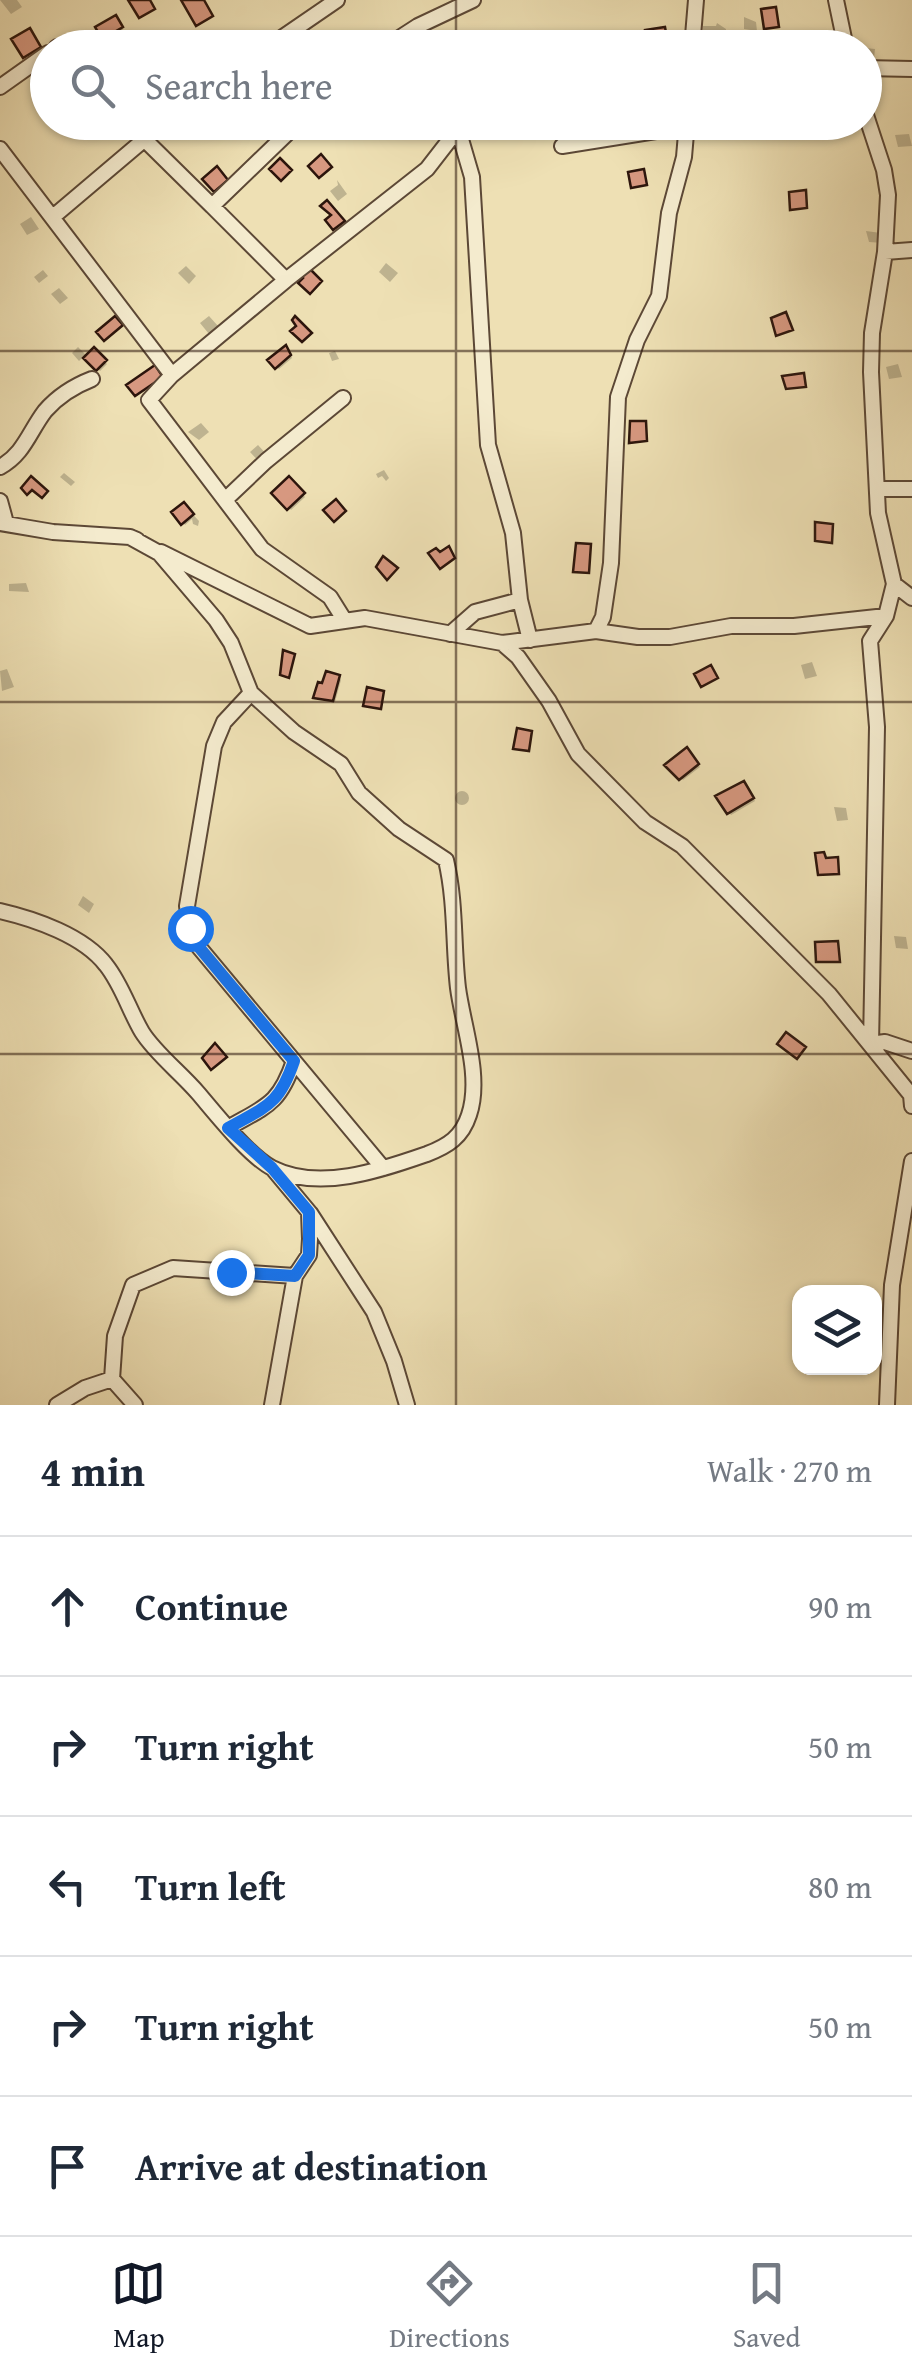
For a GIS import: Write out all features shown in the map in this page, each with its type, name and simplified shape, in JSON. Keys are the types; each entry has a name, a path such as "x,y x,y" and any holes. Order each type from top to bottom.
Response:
{"street":[{"path":"293,30 337,0"},
{"path":"409,30 441,7 472,0"},
{"path":"694,30 696,0"},
{"path":"836,0 842,30"},
{"path":"0,86 30,66"},
{"path":"882,69 912,70"},
{"path":"54,216 141,140"},
{"path":"145,140 286,280"},
{"path":"212,206 280,140"},
{"path":"345,621 330,597 262,549 149,400 286,280 427,168 446,140"},
{"path":"460,140 472,177 488,446 512,533 520,600 530,640"},
{"path":"562,146 596,140"},
{"path":"596,631 603,617 611,563 618,397 637,340 658,296 669,213 686,140"},
{"path":"871,1044 877,728 870,641 886,616 894,584 878,513 872,352 885,252 886,183 873,140"},
{"path":"0,149 172,376"},
{"path":"885,252 912,250"},
{"path":"0,467 17,458 46,411 71,387 92,378"},
{"path":"225,500 344,398"},
{"path":"879,489 912,489"},
{"path":"0,502 3,523 53,532 130,537 310,626 365,618 502,644 596,631 670,637 731,626 794,626 886,616"},
{"path":"130,537 160,552 216,620 231,644 251,694 294,732 340,764 359,793 399,828 446,860 471,1072 472,1104 456,1140 383,1168 336,1178 310,1177 272,1168"},
{"path":"894,584 912,598"},
{"path":"450,634 475,612 520,600"},
{"path":"502,644 518,657 578,754 644,822 682,846 829,994 912,1096 912,1106"},
{"path":"251,694 224,722 214,746 187,906 190,928 198,946 383,1168"},
{"path":"0,911 62,934 96,954 116,980 144,1035 309,1212 374,1312 407,1405"},
{"path":"871,1044 884,1042 912,1051"},
{"path":"228,1128 273,1102 284,1090 294,1061"},
{"path":"887,1405 892,1284 912,1162"},
{"path":"272,1405 295,1276 309,1255 309,1212"},
{"path":"135,1405 112,1379 114,1336 133,1285 173,1268 295,1276"},
{"path":"56,1405 85,1388 112,1379"}],"building":[{"path":"128,0 150,0 155,9 139,18"},
{"path":"181,0 204,0 213,16 196,26"},
{"path":"776,7 779,27 764,29 761,9"},
{"path":"116,15 123,27 97,30 95,27"},
{"path":"30,28 30,54 23,58 11,39"},
{"path":"321,154 332,167 319,178 308,166"},
{"path":"280,158 292,170 281,181 269,169"},
{"path":"217,166 228,180 214,192 202,179"},
{"path":"644,169 647,185 631,188 628,172"},
{"path":"806,190 807,208 790,210 789,192"},
{"path":"327,200 345,221 333,230 325,220 331,215 320,206"},
{"path":"311,270 322,281 310,294 298,283 303,278 300,275"},
{"path":"786,312 793,330 776,336 771,318"},
{"path":"115,316 123,325 104,341 96,332"},
{"path":"295,316 312,333 302,342 290,331 296,326 292,320"},
{"path":"286,345 291,355 275,369 267,360"},
{"path":"94,347 107,360 96,371 83,358"},
{"path":"155,365 163,377 135,396 126,385"},
{"path":"804,373 806,387 786,389 782,376"},
{"path":"630,421 646,421 647,441 629,443"},
{"path":"31,476 48,491 42,498 32,490 27,495 21,488"},
{"path":"289,476 305,493 287,510 271,493"},
{"path":"336,499 346,511 334,522 323,510"},
{"path":"184,502 194,514 181,525 171,512"},
{"path":"815,522 833,524 832,543 815,541"},
{"path":"576,543 591,544 589,573 573,572"},
{"path":"449,546 455,558 440,569 428,553"},
{"path":"383,556 398,568 387,580 376,567"},
{"path":"283,650 295,654 289,678 280,675"},
{"path":"711,665 718,678 701,687 694,674"},
{"path":"326,671 340,675 333,701 313,698"},
{"path":"367,687 384,691 381,709 363,706"},
{"path":"517,728 532,731 529,751 513,749"},
{"path":"687,747 699,764 679,780 664,765"},
{"path":"744,781 754,798 727,814 715,796"},
{"path":"824,852 826,858 838,857 839,874 818,875 815,853"},
{"path":"838,941 840,962 816,962 815,942"},
{"path":"786,1032 806,1047 797,1059 777,1044"},
{"path":"215,1043 227,1057 211,1070 202,1058"}],"route":[{"path":"190,928 198,946 294,1061 284,1090 273,1102 228,1128 272,1168 309,1212 309,1255 295,1276 231,1272"}]}
